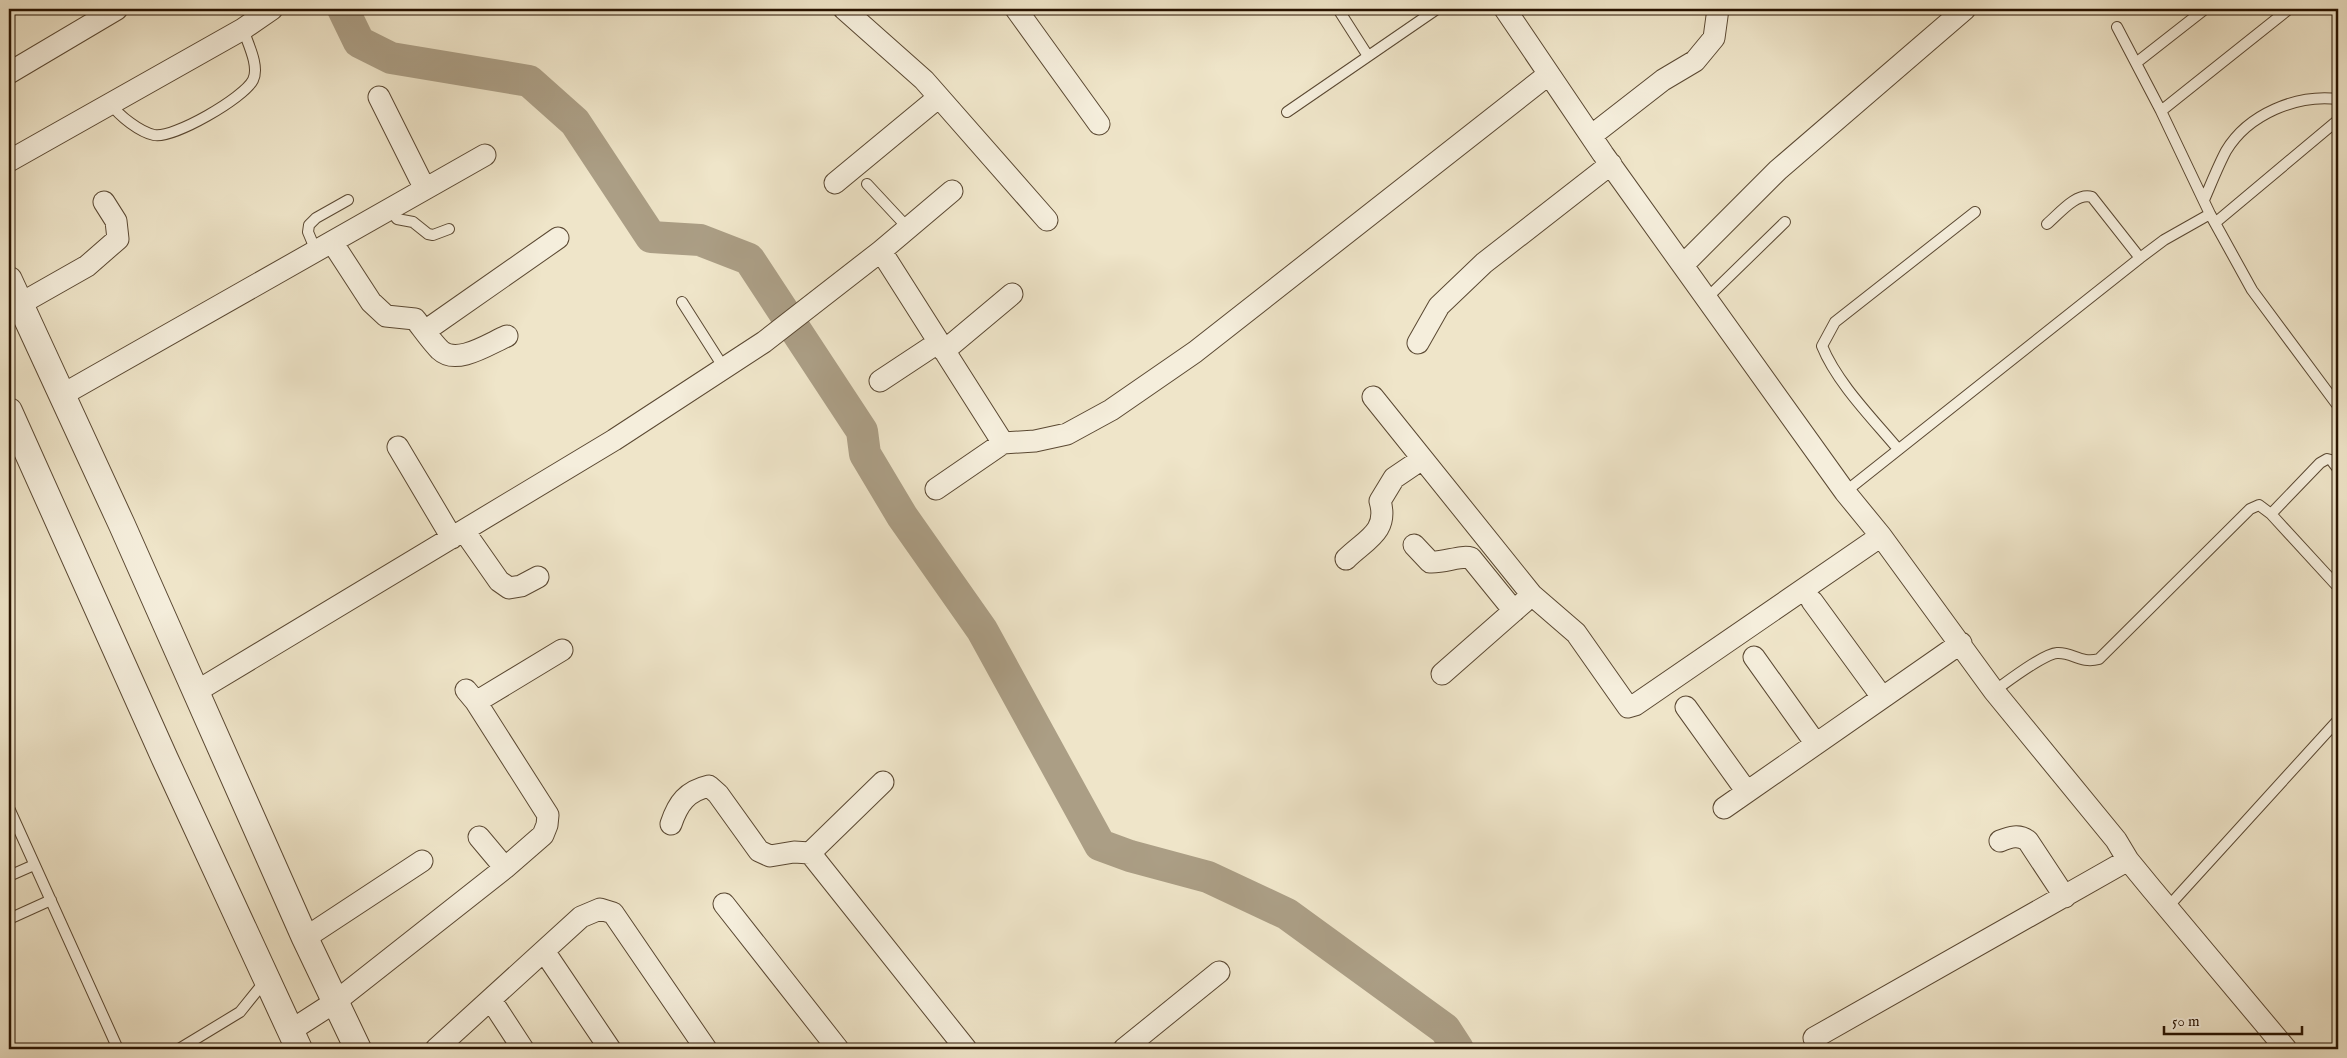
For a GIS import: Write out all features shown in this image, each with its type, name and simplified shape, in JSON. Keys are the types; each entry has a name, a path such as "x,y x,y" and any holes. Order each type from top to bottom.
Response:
{"street":[{"path":"9,73 117,9"},
{"path":"9,161 243,28 272,9"},
{"path":"844,9 924,80 1047,220"},
{"path":"1016,9 1099,124"},
{"path":"1505,9 1591,136 1845,492 1881,536 1961,643 1994,691 2116,840 2128,860 2167,908 2286,1049"},
{"path":"1591,136 1663,80 1695,61 1714,38 1718,9"},
{"path":"1683,265 1778,170 1965,9"},
{"path":"936,489 1003,443 1035,441 1067,434 1110,410 1195,352 1549,74"},
{"path":"379,97 425,189"},
{"path":"835,183 939,97"},
{"path":"62,395 485,155"},
{"path":"1418,343 1439,306 1484,263 1611,164"},
{"path":"197,691 614,440 764,342 881,251 952,191"},
{"path":"20,304 87,266 118,239 116,221 104,202"},
{"path":"425,331 558,238"},
{"path":"324,246 376,307 386,316 415,319 442,351 452,356 467,354 507,336"},
{"path":"881,251 1003,443"},
{"path":"9,280 197,691 305,938 358,1049"},
{"path":"880,381 941,346 1012,294"},
{"path":"1373,397 1532,595 1576,633 1624,705 1631,707 1881,536"},
{"path":"9,411 294,1040 336,1002 505,868 542,835 547,825 548,815 471,696 562,650"},
{"path":"398,447 458,534 499,581 509,588 520,586 538,577"},
{"path":"1346,559 1373,537 1379,527 1384,515 1380,501 1394,478 1422,459"},
{"path":"1414,545 1430,562 1442,563 1466,557 1471,558 1514,611"},
{"path":"1442,674 1532,595"},
{"path":"1812,601 1882,697"},
{"path":"1724,808 1961,643"},
{"path":"1754,657 1816,744"},
{"path":"1686,707 1747,792"},
{"path":"671,824 676,809 684,797 697,789 708,786 718,794 759,851 770,856 794,852 810,853 883,782"},
{"path":"2000,840 2011,836 2024,838 2028,841 2065,897"},
{"path":"479,837 505,868"},
{"path":"810,853 966,1049"},
{"path":"1814,1038 2128,860"},
{"path":"305,938 422,862"},
{"path":"724,904 838,1049"},
{"path":"438,1048 581,917 600,909 613,913 706,1049"},
{"path":"544,951 610,1049"},
{"path":"1124,1049 1219,972"},
{"path":"491,1000 523,1049"}],"lane":[{"path":"1338,9 1368,56"},
{"path":"1287,112 1437,9"},
{"path":"2136,63 2205,9"},
{"path":"2161,111 2289,9"},
{"path":"2118,26 2213,218 2261,304 2338,406"},
{"path":"111,104 117,112 154,135 169,134 199,119 240,95 253,80 255,67 243,28"},
{"path":"2204,200 2227,150 2245,128 2274,110 2301,99 2338,98"},
{"path":"1845,492 2140,258 2164,240 2213,218 2338,120"},
{"path":"867,184 908,228"},
{"path":"2047,224 2078,198 2086,195 2092,198 2140,258"},
{"path":"324,246 308,232 308,224 348,200"},
{"path":"390,209 397,219 412,222 428,234 433,235 450,229"},
{"path":"1898,449 1858,401 1827,358 1822,346 1835,322 1976,212"},
{"path":"1707,298 1785,222"},
{"path":"682,302 724,368"},
{"path":"2271,514 2320,463 2331,460 2338,469"},
{"path":"1994,691 2048,655 2063,653 2088,662 2099,659 2250,509 2258,505 2271,514 2338,587"},
{"path":"2167,908 2338,720"},
{"path":"9,808 118,1049"},
{"path":"9,876 34,865"},
{"path":"9,919 51,900"},
{"path":"179,1049 240,1012 266,979"}],"waterway":[{"path":"343,9 359,42 391,58 529,81 575,122 651,237 700,240 749,259 862,431 865,454 902,516 982,630 1100,845 1130,856 1208,877 1287,914 1445,1029 1458,1049"}]}
